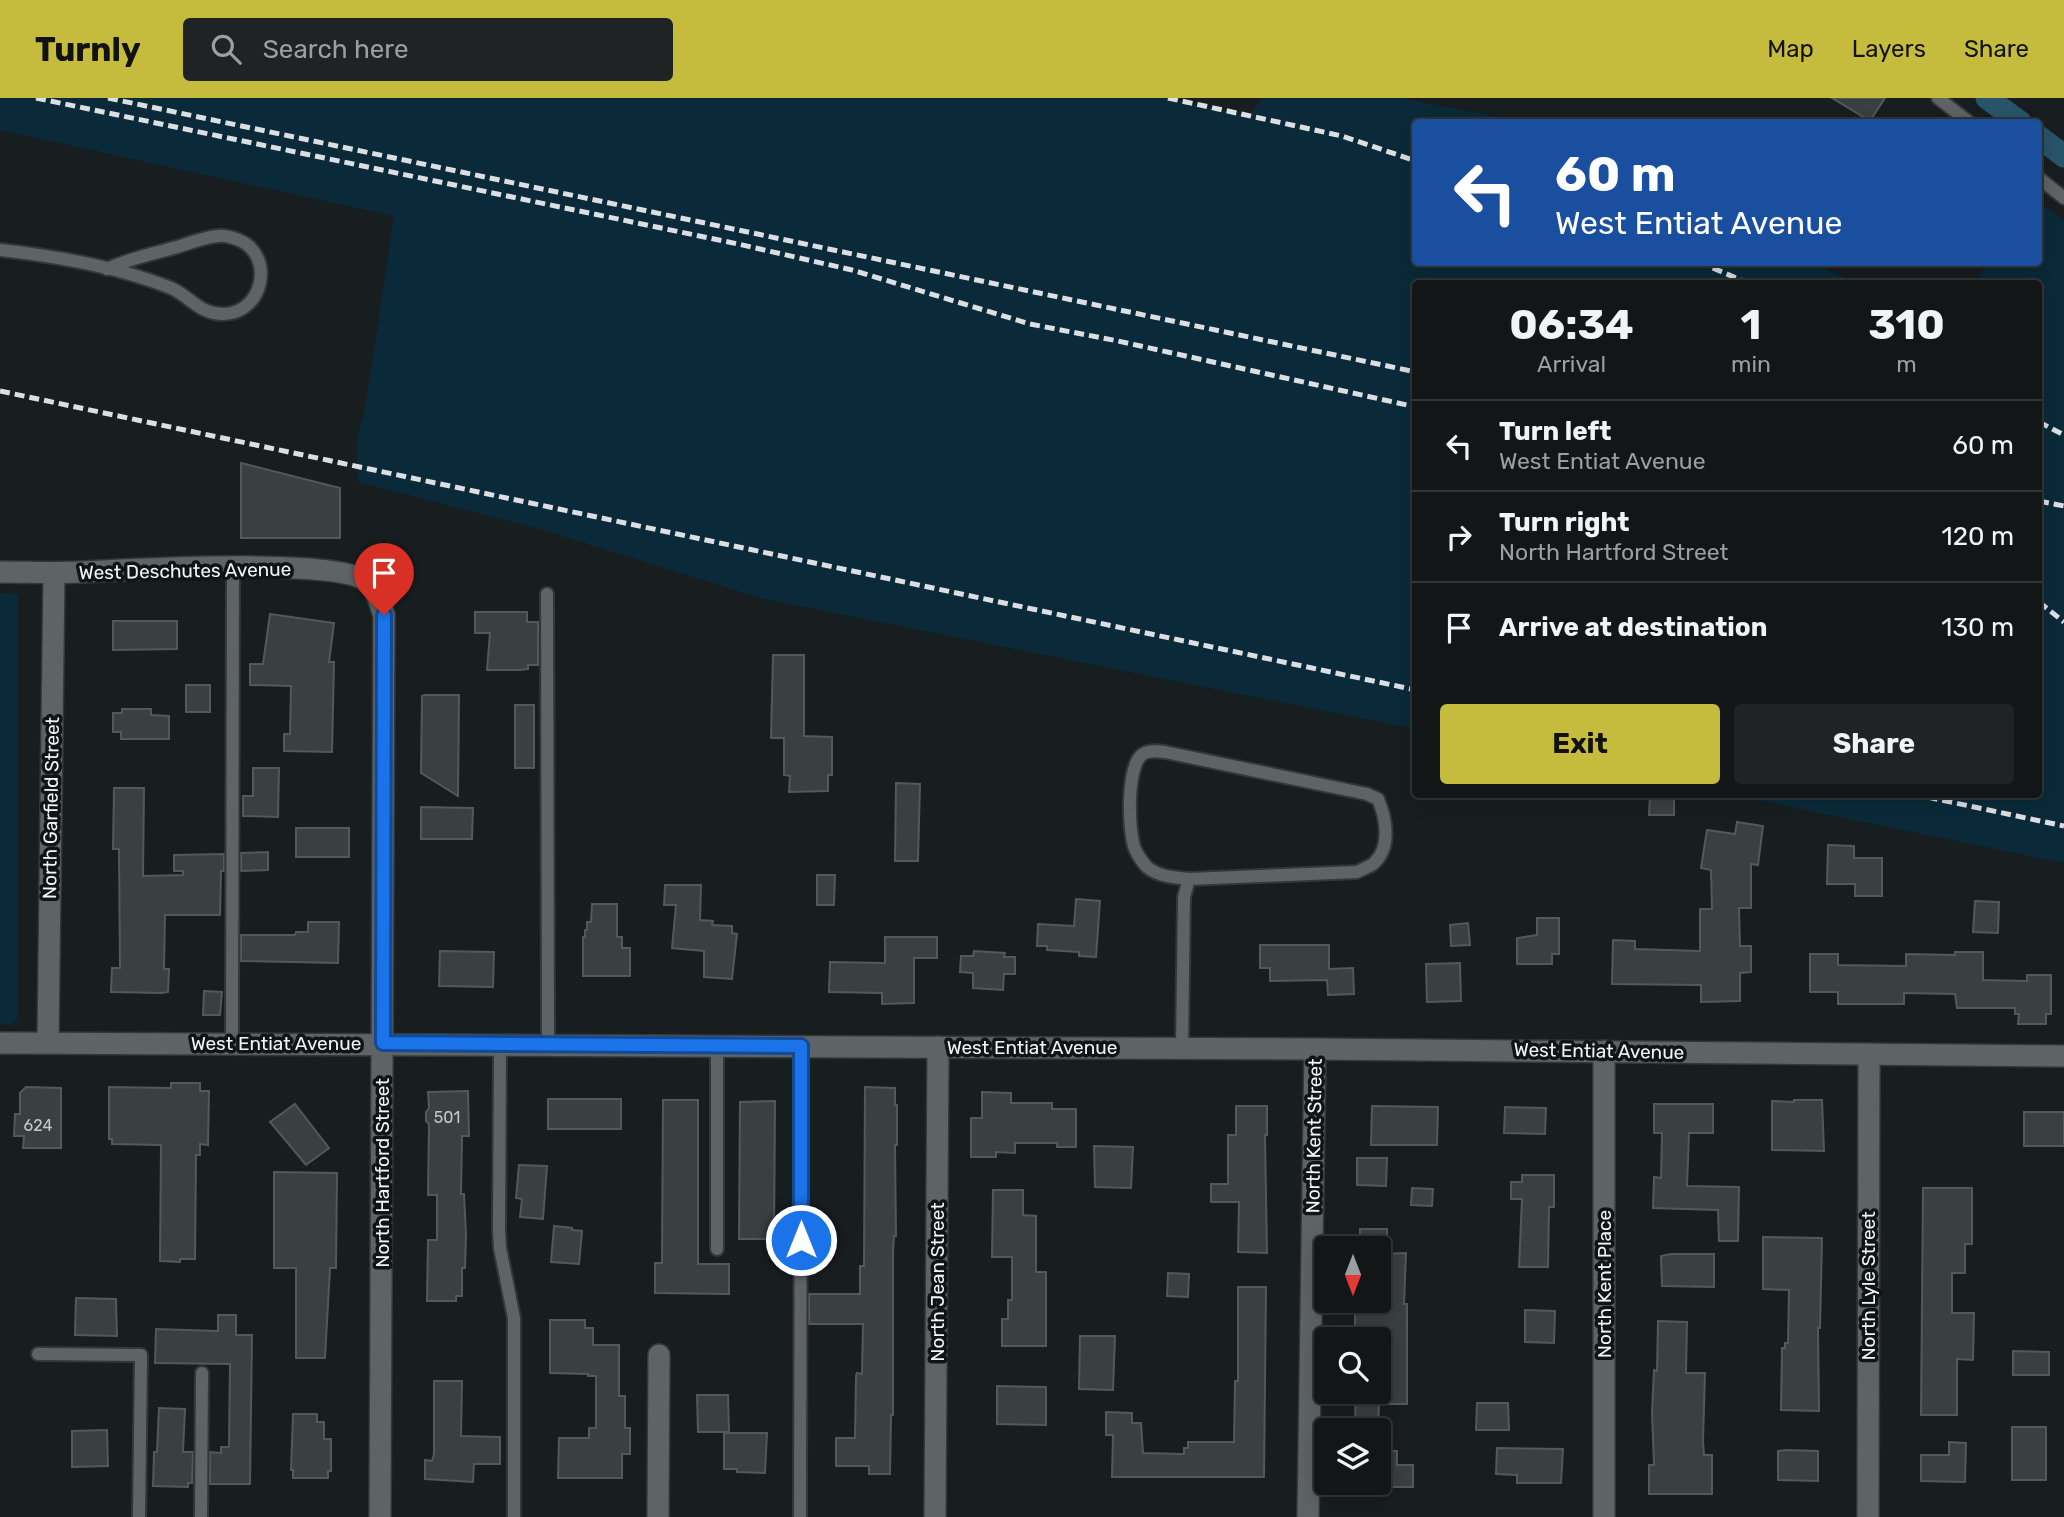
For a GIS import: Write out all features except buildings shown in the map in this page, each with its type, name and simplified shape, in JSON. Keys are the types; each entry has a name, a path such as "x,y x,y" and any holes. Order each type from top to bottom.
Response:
{"street":[{"name":"West Deschutes Avenue","path":"0,572 54,573 233,567 321,570 345,573 368,582"},
{"name":"North Garfield Street","path":"48,1043 54,573"},
{"name":"North Hartford Street","path":"368,582 384,615 380,1517"},
{"name":"West Entiat Avenue","path":"0,1043 548,1044 2064,1056"},
{"name":"North Jean Street","path":"935,1517 938,1047"},
{"name":"North Kent Street","path":"1308,1517 1315,1049"},
{"name":"North Kent Place","path":"1604,1051 1604,1517"},
{"name":"North Lyle Street","path":"1868,1517 1869,1054"},
{"path":"659,1355 659,1517"}],"lane":[{"path":"1938,98 1965,119"},
{"path":"2042,180 2064,198"},
{"path":"0,250 31,253 107,269 173,289 208,313 233,314 253,302 261,285 261,270 254,253 241,241 219,236 128,258 107,269"},
{"path":"232,1043 233,567"},
{"path":"547,594 548,1044"},
{"path":"1164,752 1367,794 1378,799 1386,817 1385,842 1374,863 1357,872 1189,879 1161,875 1146,866 1134,847 1129,788 1135,763 1143,754 1164,752"},
{"path":"1182,1048 1184,897 1189,879"},
{"path":"500,1044 499,1231 514,1318 514,1517"},
{"path":"717,1046 717,1249"},
{"path":"800,1517 801,1046"},
{"path":"38,1354 141,1355 139,1517"},
{"path":"201,1517 202,1373"}],"shaded area":[{"path":"0,98 1164,98 1249,116 1262,98 1400,98 1509,119 1412,119 1412,266 1818,266 1851,280 1412,280 1412,728 760,598 540,529 358,482 357,439 366,403 394,216 0,130"},
{"path":"2042,203 2064,220 2064,863 1747,798 2042,798 2042,280 1978,280 1985,266 2042,266"},
{"path":"0,593 13,593 18,598 18,1018 11,1024 0,1024"}],"waterway":[{"path":"1987,98 2016,119"},
{"path":"2042,139 2064,156"}],"railway":[{"path":"36,98 738,244 852,270 1030,324 1412,406"},
{"path":"108,98 1412,371"},
{"path":"1168,98 1342,136 1412,160"},
{"path":"1708,266 1741,280"},
{"path":"0,391 1412,689"},
{"path":"2042,424 2064,435"},
{"path":"2042,502 2064,506"},
{"path":"2042,604 2064,622"},
{"path":"1932,798 2064,826"}],"route":[{"path":"384,615 383,1043 801,1046 801,1240"}]}
